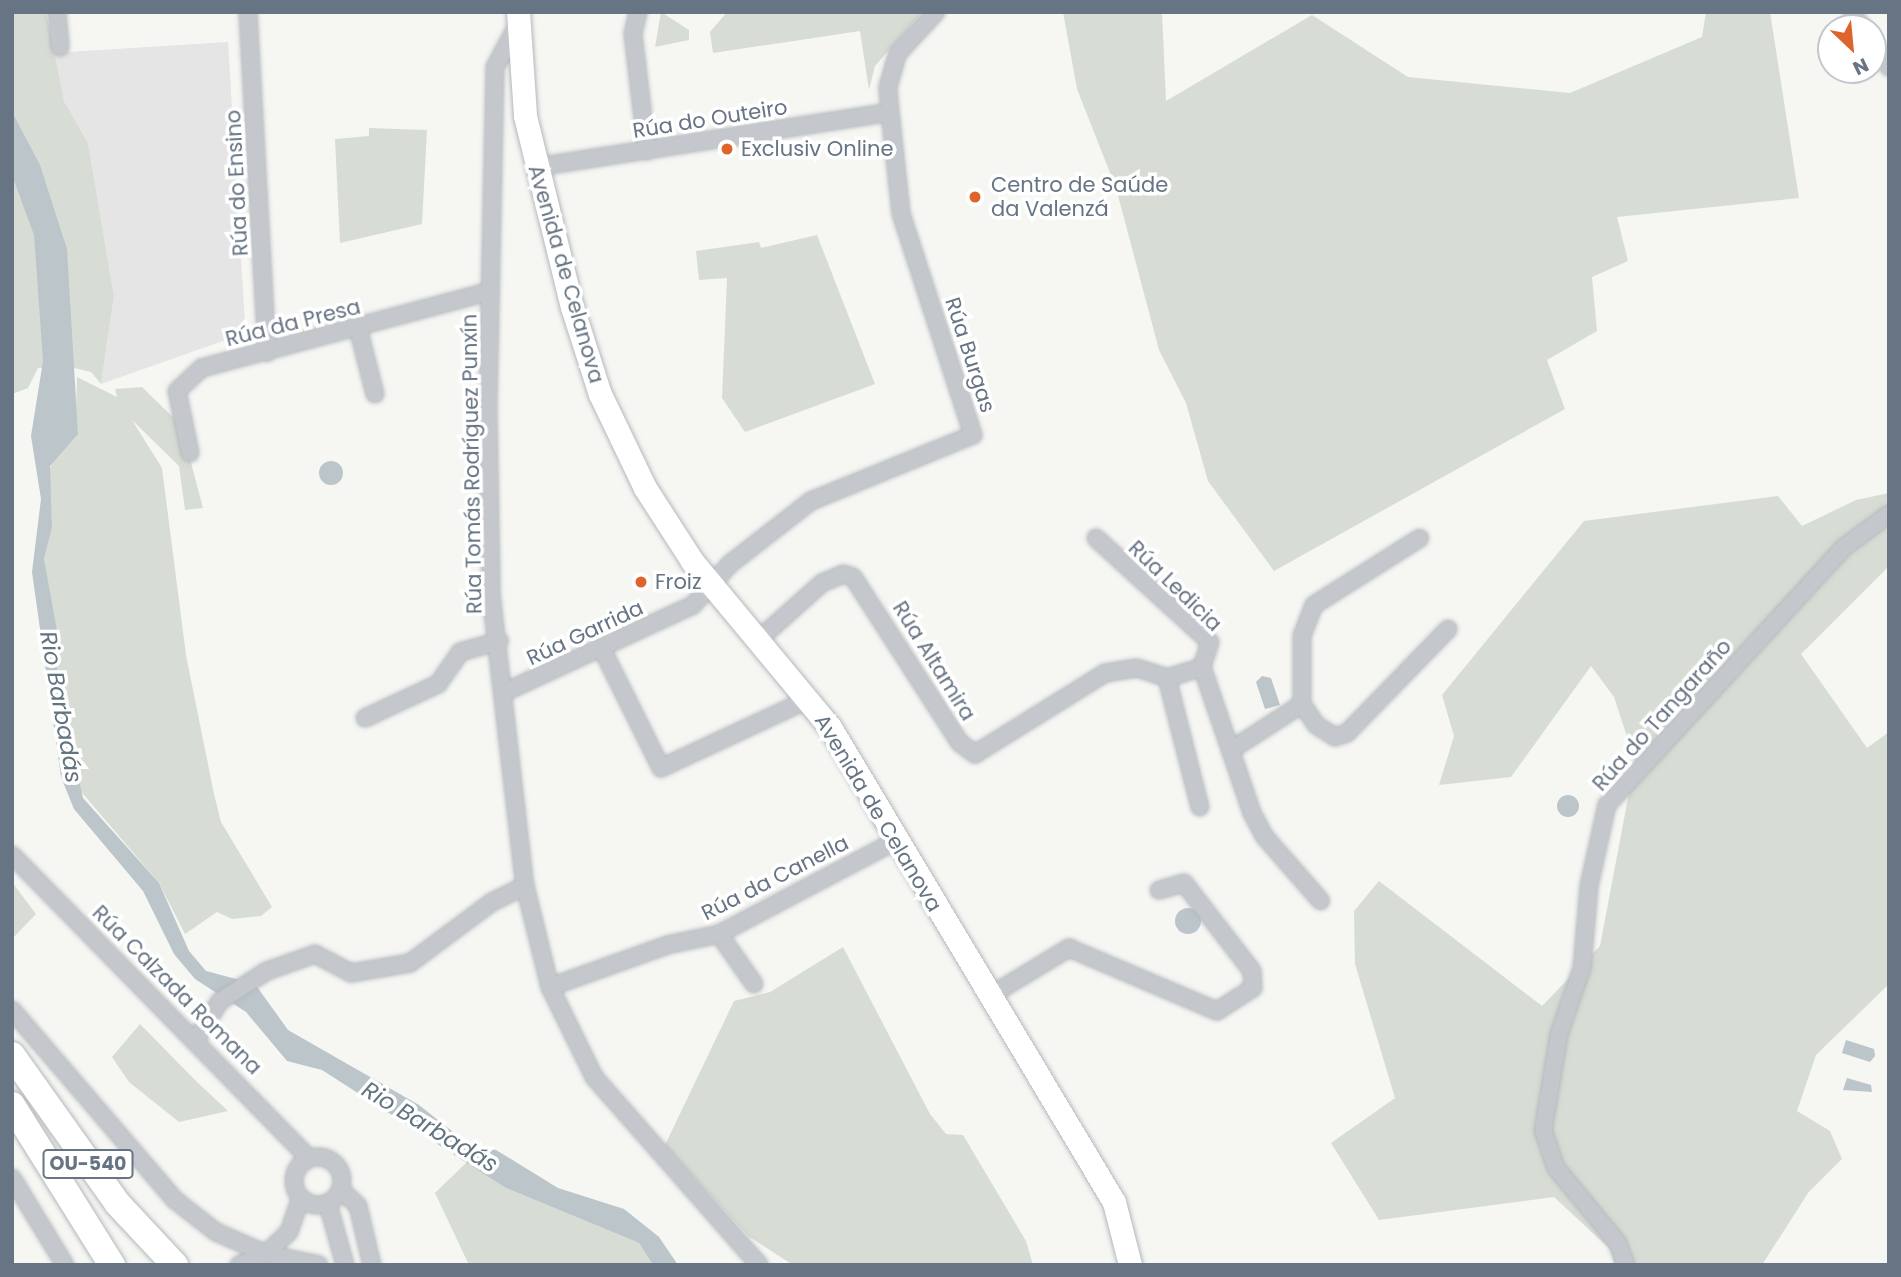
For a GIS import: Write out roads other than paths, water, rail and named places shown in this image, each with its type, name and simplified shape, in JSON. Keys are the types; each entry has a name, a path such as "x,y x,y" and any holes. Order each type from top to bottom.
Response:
{"main road":[{"name":"OU-540","path":"12,1055 117,1203 175,1265"},
{"path":"12,1105 111,1265"}],"street":[{"path":"57,12 60,47"},
{"name":"Rúa do Ensino","path":"248,12 267,352"},
{"path":"638,12 633,34 647,151"},
{"path":"890,112 888,87 898,53 936,12"},
{"name":"Avenida de Celanova","path":"518,18 536,167 600,394 645,488 711,585 807,700 897,840 988,997 1114,1202 1130,1265"},
{"name":"Rúa Tomás Rodríguez Punxín","path":"518,18 495,67 488,292 491,594 507,691 525,886 550,987 594,1077 759,1265"},
{"name":"Rúa do Outeiro","path":"536,167 890,112"},
{"name":"Rúa Burgas","path":"711,585 811,501 973,435 901,213 890,112"},
{"name":"Rúa da Presa","path":"190,453 177,391 202,368 488,292"},
{"path":"358,328 375,394"},
{"name":"Rúa do Tangaraño","path":"1626,1265 1617,1242 1556,1168 1543,1131 1559,1034 1582,968 1589,886 1607,805 1843,548 1889,514"},
{"name":"Rúa Ledicia","path":"1096,538 1210,642 1202,667"},
{"path":"1420,538 1314,605 1302,636 1302,704 1316,725 1335,737 1347,733 1448,629"},
{"name":"Rúa Altamira","path":"757,641 822,583 843,573 853,577 960,743 975,754 1105,673 1137,667 1167,678"},
{"name":"Rúa Garrida","path":"507,691 694,605 711,585"},
{"path":"365,718 438,684 460,652 500,641"},
{"path":"602,649 661,768 807,700"},
{"path":"1200,807 1167,678 1202,667 1264,836 1321,901"},
{"path":"1231,750 1302,704"},
{"name":"Rúa da Canella","path":"550,987 667,945 719,934 897,840"},
{"name":"Rúa Calzada Romana","path":"12,855 197,1038 309,1158"},
{"path":"988,997 1069,948 1217,1011 1253,988 1252,971 1184,883 1159,891"},
{"path":"197,1038 219,1001 267,971 304,955 324,957 351,973 410,963 492,902 525,886"},
{"path":"719,934 754,984"},
{"path":"12,1010 174,1200 216,1232 267,1254 319,1265"},
{"path":"239,1265 267,1254 289,1231 301,1198 295,1171 309,1158 336,1163 341,1190 358,1206 372,1265"},
{"path":"12,1178 65,1265"},
{"path":"328,1204 341,1190"},
{"path":"301,1198 328,1204"},
{"path":"328,1204 345,1265"}],"water":[{"name":"Rio Barbadás","path":"12,112 40,165 67,249 78,434 50,466 52,528 44,559 59,642 56,683 83,798 159,883 189,951 206,971 255,984 288,1030 419,1105 472,1147 496,1150 558,1188 624,1209 659,1237 678,1265 653,1265 639,1243 506,1188 322,1070 287,1061 246,1012 195,979 174,954 143,891 74,809 61,777 32,572 41,499 31,436 43,361 34,235 12,175"},
{"path":"331,461 340,464 343,473 340,482 331,485 322,482 319,473 322,464"},
{"path":"1262,676 1271,678 1280,705 1265,709 1256,682"},
{"path":"1568,795 1576,798 1579,806 1576,814 1568,817 1560,814 1557,806 1560,798"},
{"path":"1188,908 1197,912 1201,921 1197,930 1188,934 1179,930 1175,921 1179,912"},
{"path":"1846,1040 1874,1049 1875,1056 1870,1062 1842,1053"},
{"path":"1847,1078 1871,1085 1872,1092 1843,1090"}],"place":[{"name":"Exclusiv Online","path":"727,149"},
{"name":"Centro de Saúde da Valenzá","path":"975,197"},
{"name":"Froiz","path":"641,582"}]}
